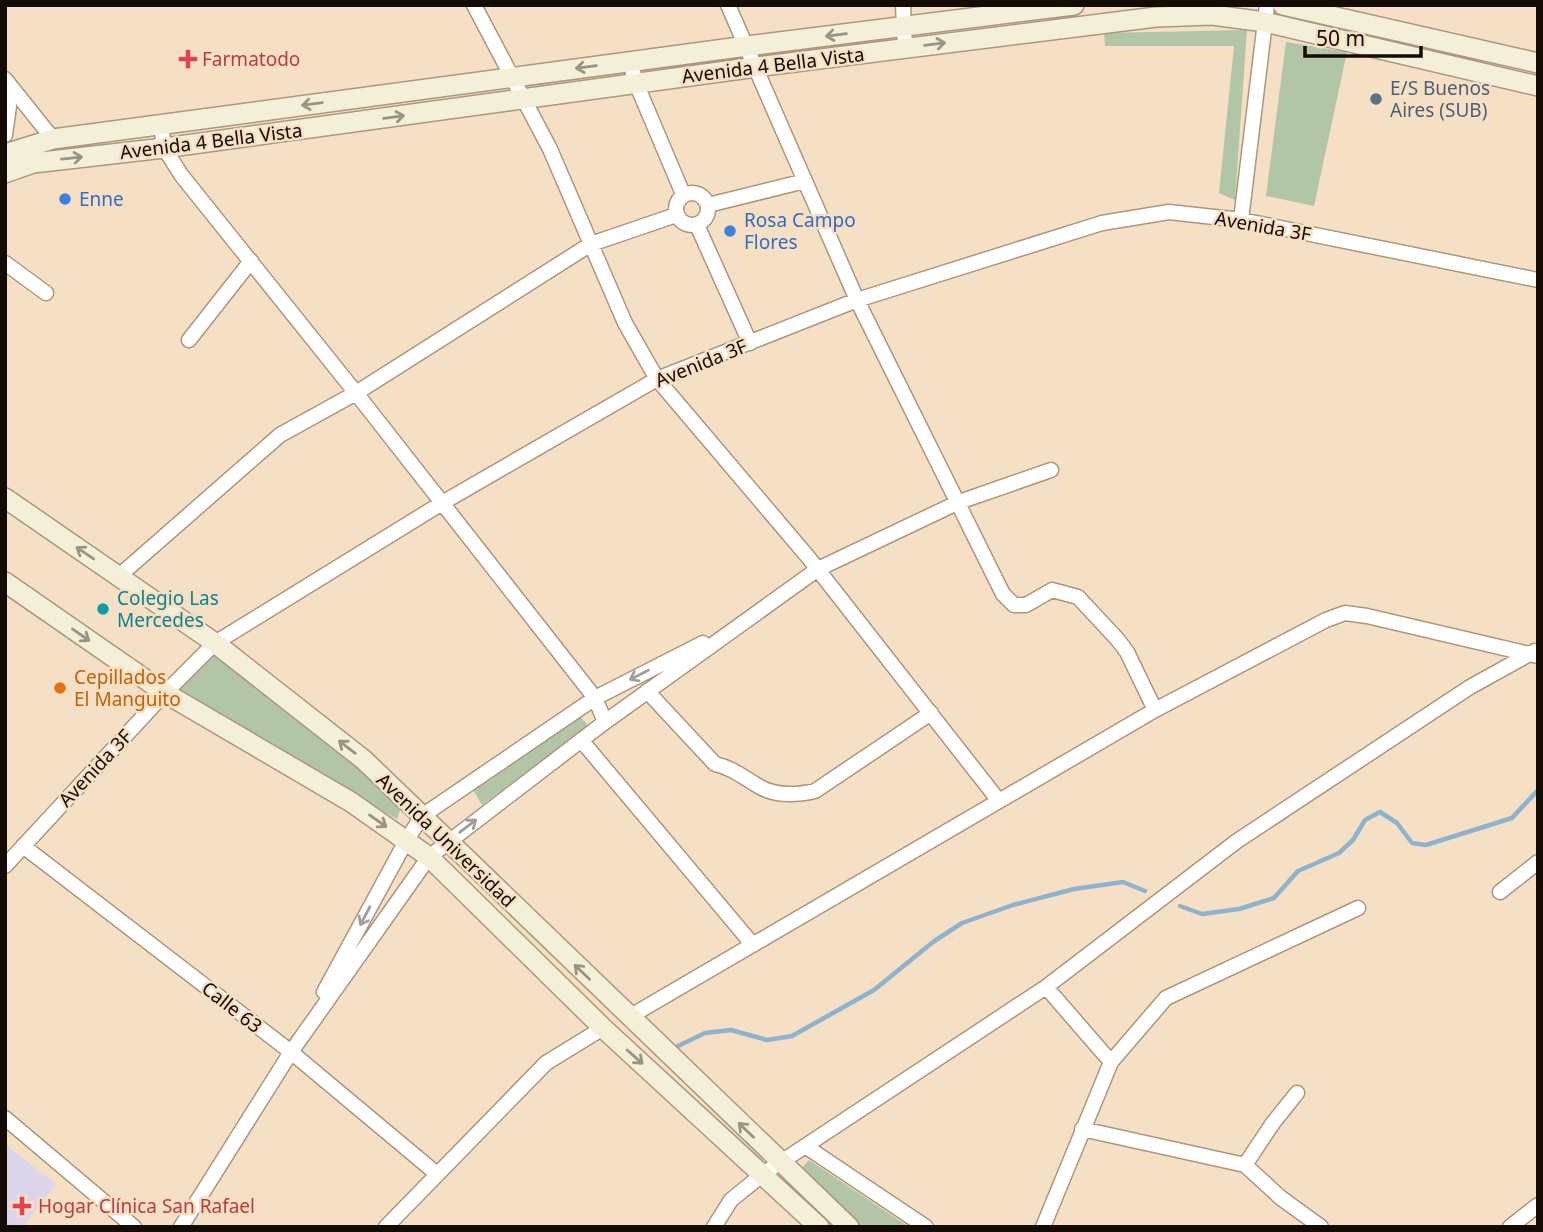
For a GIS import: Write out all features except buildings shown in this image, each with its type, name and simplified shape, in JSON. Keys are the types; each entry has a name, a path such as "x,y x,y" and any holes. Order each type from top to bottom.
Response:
{"street":[{"path":"474,5 550,149 625,323 657,379 818,569 999,801"},
{"path":"728,5 857,300 1003,594 1014,605 1026,605 1052,590 1078,597 1127,652 1155,710"},
{"path":"903,5 905,48"},
{"name":"Avenida 4 Bella Vista","path":"5,154 52,139 1015,10 1074,5"},
{"path":"1283,5 1538,63"},
{"path":"1015,10 1017,34"},
{"path":"1241,220 1266,14"},
{"name":"Avenida 4 Bella Vista","path":"5,173 33,163 1156,17 1266,14 1538,86"},
{"path":"630,61 636,83 683,194"},
{"path":"5,79 52,139"},
{"path":"5,92 9,106 5,135"},
{"path":"341,100 344,124"},
{"path":"161,124 164,148 182,176 595,698 605,722"},
{"path":"708,205 805,181"},
{"path":"691,192 705,198 708,214 697,225 688,225 676,215 675,207 683,194 691,192"},
{"name":"Avenida 3F","path":"5,866 165,693 215,643 442,503 657,379 857,300 1102,223 1169,212 1241,220 1538,280"},
{"path":"119,576 280,435 356,393 591,244 676,215"},
{"path":"697,225 750,343"},
{"path":"189,340 251,261"},
{"path":"5,263 46,293"},
{"path":"181,1227 291,1052 429,857 447,841 647,691 818,569 959,502 1051,470"},
{"name":"Avenida Universidad","path":"5,498 215,643 364,760 849,1227"},
{"name":"Avenida Universidad","path":"5,582 165,693 351,802 429,857 603,1028 819,1227"},
{"path":"629,1017 1155,710 1326,620 1345,614 1367,616 1535,652"},
{"path":"291,1052 406,841 422,817 595,698 744,622"},
{"path":"713,1227 731,1199 763,1174 1046,987 1237,841 1470,687 1535,652"},
{"path":"647,691 715,764 730,767 763,789 796,796 815,792 930,713"},
{"path":"581,740 753,945"},
{"name":"Calle 63","path":"23,846 291,1052 437,1174"},
{"path":"1500,892 1538,862"},
{"path":"1043,1227 1111,1062 1166,998 1357,908"},
{"path":"1046,987 1111,1062"},
{"path":"386,1227 546,1063 603,1028"},
{"path":"1245,1166 1273,1123 1297,1093"},
{"path":"5,1118 134,1227"},
{"path":"1082,1129 1245,1166 1281,1198 1321,1227"},
{"path":"805,1146 926,1227"},
{"path":"1510,1227 1538,1205"},
{"path":"1524,1214 1538,1224"}],"shaded area":[{"name":"Hogar Clínica San Rafael","path":"5,1144 56,1184 23,1227 5,1227"}],"green space":[{"path":"1247,30 1235,200 1219,193 1234,46 1105,46 1104,33"},
{"path":"1286,42 1347,52 1314,206 1266,196"},
{"path":"215,643 402,805 397,819 165,693"},
{"path":"581,717 589,727 482,805 472,788"},
{"path":"809,1160 909,1227 861,1227 800,1170"}],"waterway":[{"path":"1180,906 1202,914 1239,909 1274,898 1298,871 1339,853 1353,840 1365,820 1380,812 1397,823 1412,843 1426,845 1512,818 1538,790"},
{"path":"678,1046 705,1033 731,1030 767,1040 792,1036 874,990 933,942 962,923 1013,905 1074,889 1123,882 1145,891"}],"place":[{"name":"Farmatodo","path":"188,59"},
{"name":"E/S Buenos Aires (SUB)","path":"1376,99"},
{"name":"Enne","path":"65,199"},
{"name":"Rosa Campo Flores","path":"730,231"},
{"name":"Colegio Las Mercedes","path":"103,609"},
{"name":"Cepillados El Manguito","path":"60,688"},
{"name":"Hogar Clínica San Rafael","path":"22,1206"}]}
